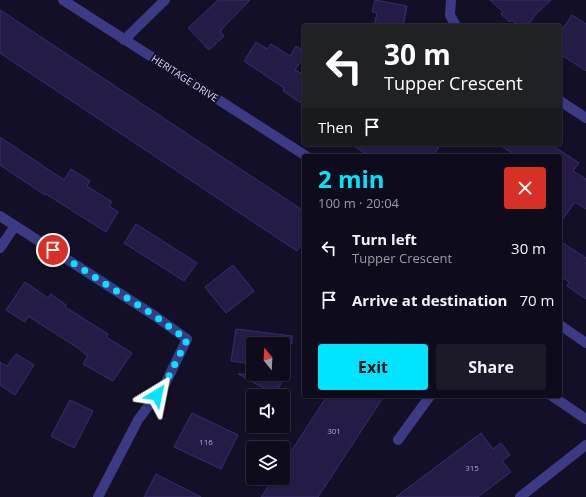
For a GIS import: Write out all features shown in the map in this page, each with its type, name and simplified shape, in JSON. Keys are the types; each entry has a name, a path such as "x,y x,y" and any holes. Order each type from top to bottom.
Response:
{"street":[{"name":"HERITAGE DRIVE","path":"63,0 303,154"},
{"path":"124,40 165,0"},
{"path":"451,0 450,15 455,24"},
{"path":"562,102 586,118"},
{"path":"0,216 155,316 187,340 166,382 138,420 98,497"},
{"path":"0,248 15,226"},
{"path":"562,326 586,343"},
{"path":"398,440 429,398"},
{"path":"555,398 586,419"},
{"path":"520,497 586,445"}],"building":[{"path":"218,0 250,0 220,31 224,36 209,50 188,28"},
{"path":"375,0 407,6 403,24 374,24 377,13 372,12"},
{"path":"490,0 551,0 537,13 529,24 517,24 512,20 510,22 501,14 503,12"},
{"path":"0,10 302,210 302,244 297,251 0,53"},
{"path":"572,15 586,24 586,71 562,55 562,30"},
{"path":"256,42 267,49 271,44 290,56 296,46 302,50 302,59 295,70 302,74 302,104 283,91 284,88 244,61"},
{"path":"0,137 64,180 71,169 90,181 87,186 112,202 109,206 118,212 106,232 46,194 45,195 0,165"},
{"path":"354,146 440,146 434,154 366,154"},
{"path":"501,146 553,146 579,163 573,171 586,179 586,209 575,202 562,220 562,154 514,154"},
{"path":"136,224 197,263 184,281 124,243"},
{"path":"562,242 586,258 586,299 567,286 569,282 562,277"},
{"path":"233,265 254,291 226,313 205,287"},
{"path":"25,282 48,298 51,294 66,305 65,307 108,334 106,337 132,353 113,381 83,364 88,356 78,348 28,316 25,322 6,310"},
{"path":"236,329 292,336 292,344 290,344 290,337 246,337 246,363 231,361"},
{"path":"16,354 34,365 15,395 0,385 0,362 7,366"},
{"path":"238,374 246,374 246,378"},
{"path":"251,381 282,382 278,389 266,389"},
{"path":"326,398 383,398 318,497 261,497 269,485 290,485 290,453"},
{"path":"70,400 93,411 74,448 51,436"},
{"path":"192,413 238,435 221,469 174,447"},
{"path":"481,433 493,449 501,443 510,455 502,461 511,472 478,497 396,497"},
{"path":"156,474 201,497 144,497"}],"route":[{"path":"53,250 155,316 187,340 166,382 157,395"}]}
